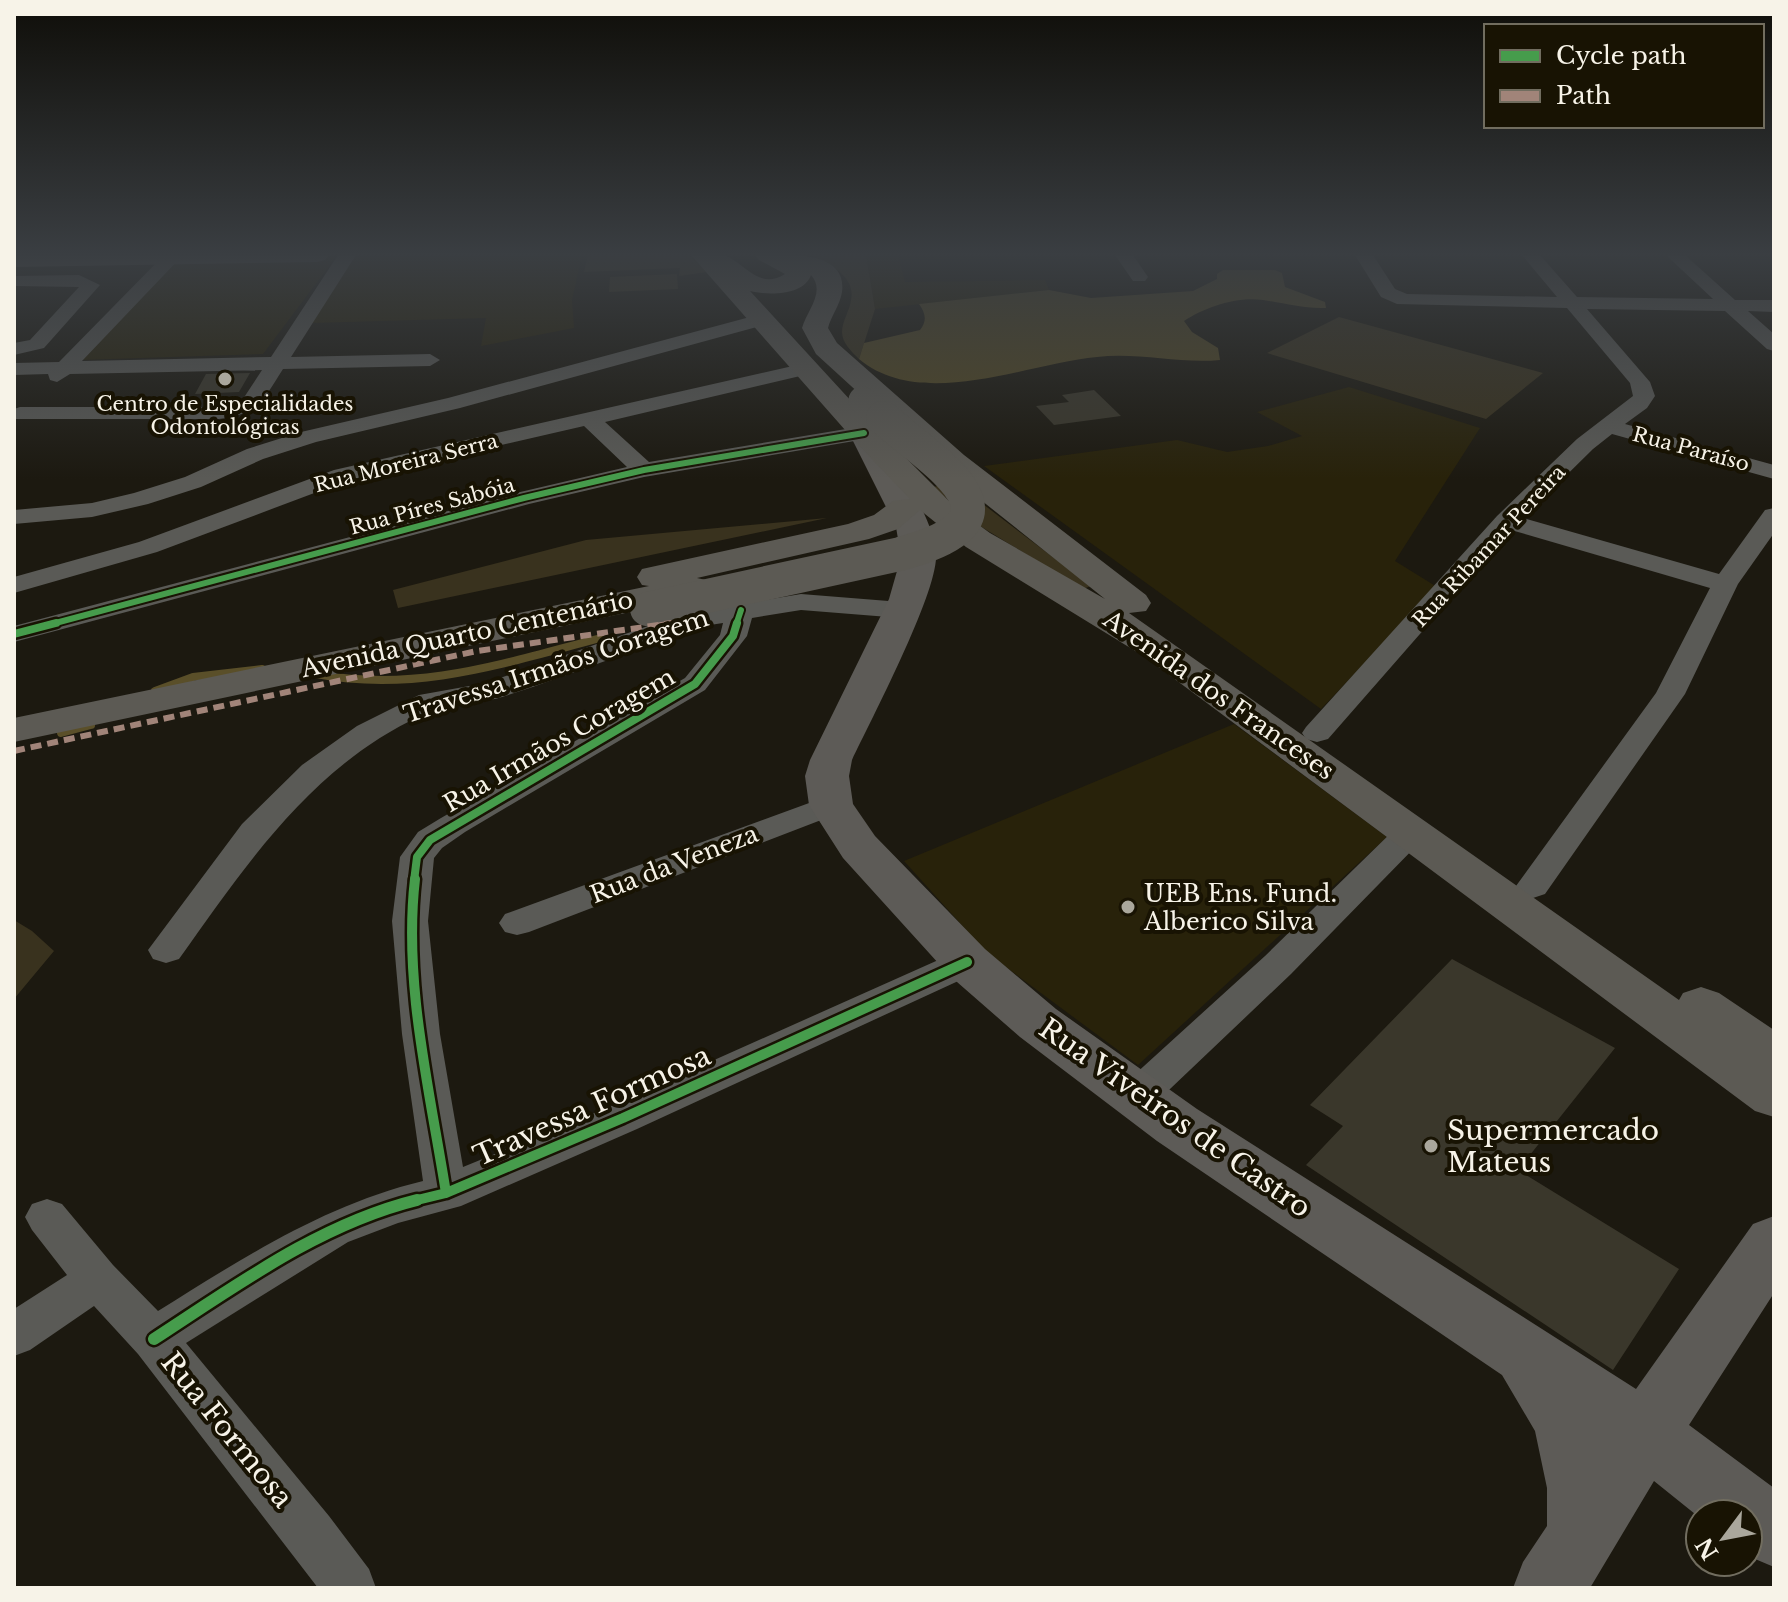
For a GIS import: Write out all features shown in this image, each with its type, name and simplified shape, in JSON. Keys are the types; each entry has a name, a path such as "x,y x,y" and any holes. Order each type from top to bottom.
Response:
{"main road":[{"name":"Avenida dos Franceses","path":"770,330 806,369 863,416 917,489 963,529 1132,631 1774,1096"},
{"path":"798,330 863,416 917,538 919,557 901,610 831,760 827,776 831,805"},
{"name":"Avenida dos Franceses","path":"817,330 826,348 892,410 1002,502 1127,599 1774,1057"},
{"path":"478,623 647,609 900,554 940,541 961,528 968,517 969,505 956,481 863,416"},
{"name":"Avenida Quarto Centenário","path":"14,730 857,532 886,522 905,508"},
{"name":"Avenida Quarto Centenário","path":"14,712 874,550 901,550 919,557"},
{"name":"Rua Viveiros de Castro","path":"831,805 859,847 967,962 1038,1023 1136,1097 1645,1433 1774,1532"},
{"path":"1566,1562 1645,1433 1774,1242"},
{"path":"1514,1348 1560,1409 1573,1436 1583,1494 1566,1562"}],"street":[{"path":"14,349 37,344 50,330"},
{"path":"17,417 102,330"},
{"path":"17,417 238,410 251,403 298,330"},
{"path":"14,517 92,510 140,499 193,482 255,454 309,437 452,403 725,330"},
{"name":"Rua Ribamar Pereira","path":"1317,733 1506,521 1585,444 1639,403 1644,390 1596,330"},
{"path":"1756,330 1774,345"},
{"path":"14,369 430,360"},
{"name":"Rua Moreira Serra","path":"14,585 148,547 324,481 806,369"},
{"name":"Rua Píres Sabóia","path":"14,634 524,498 863,416"},
{"path":"590,420 644,470"},
{"name":"Rua Paraíso","path":"1608,426 1774,472"},
{"path":"255,454 324,481"},
{"path":"1533,886 1670,694 1725,584 1774,515"},
{"path":"1506,521 1725,584"},
{"name":"Travessa Irmãos Coragem","path":"166,950 254,831 313,772 368,732 429,701 491,691 692,620 741,610 801,602 901,610"},
{"name":"Rua Irmãos Coragem","path":"446,1193 421,1034 411,935 417,857 430,840 453,825 695,684 733,636 741,610"},
{"name":"Rua da Veneza","path":"517,923 831,805"},
{"path":"1136,1097 1278,965 1411,832"},
{"name":"Travessa Formosa","path":"154,1339 247,1279 333,1229 393,1206 446,1193 623,1118 967,962"},
{"name":"Rua Formosa","path":"47,1217 97,1279 154,1339 311,1534 350,1588"},
{"path":"14,1335 97,1279"}],"shaded area":[{"path":"109,330 281,330 263,354 80,360"},
{"path":"484,330 565,330 481,346"},
{"path":"868,330 859,359 848,347 842,332"},
{"path":"920,330 1190,330 1218,348 1220,360 1097,357 943,383 912,382 884,374 859,359 864,343"},
{"path":"1313,330 1385,330 1543,373 1486,419 1267,353"},
{"path":"1349,387 1480,428 1395,561 1437,587 1321,709 984,466 1177,440 1227,452 1268,446 1302,436 1257,412"},
{"path":"948,484 971,495 1091,586 1083,589 980,526 933,487"},
{"path":"827,518 398,608 393,590 586,540"},
{"name":"UEB Ens. Fund. Alberico Silva","path":"1234,724 1387,837 1138,1065 987,953 904,861"},
{"path":"14,920 54,951 14,999"}],"building":[{"name":"Centro de Especialidades Odontológicas","path":"250,373 239,392 195,394 206,374"},
{"path":"1094,390 1121,416 1054,425 1036,406 1069,402 1062,395"},
{"name":"Supermercado Mateus","path":"1452,959 1615,1048 1518,1170 1679,1269 1613,1370 1306,1165 1343,1126 1310,1105"}],"waterway":[{"path":"316,674 354,679 425,678 495,665 601,638"},
{"path":"155,691 193,677 262,669"},
{"path":"61,733 91,725"}],"marked path":[{"path":"14,751 477,651 692,620"}],"cycle path":[{"path":"14,634 524,498 644,470 864,433"},
{"path":"446,1193 421,1034 410,921 417,857 430,840 453,825 695,684 733,636 741,610"},
{"path":"154,1339 247,1279 333,1229 393,1206 446,1193 623,1118 967,962"}],"place":[{"name":"Centro de Especialidades Odontológicas","path":"225,379"},
{"name":"UEB Ens. Fund. Alberico Silva","path":"1128,907"},
{"name":"Supermercado Mateus","path":"1431,1146"}]}
